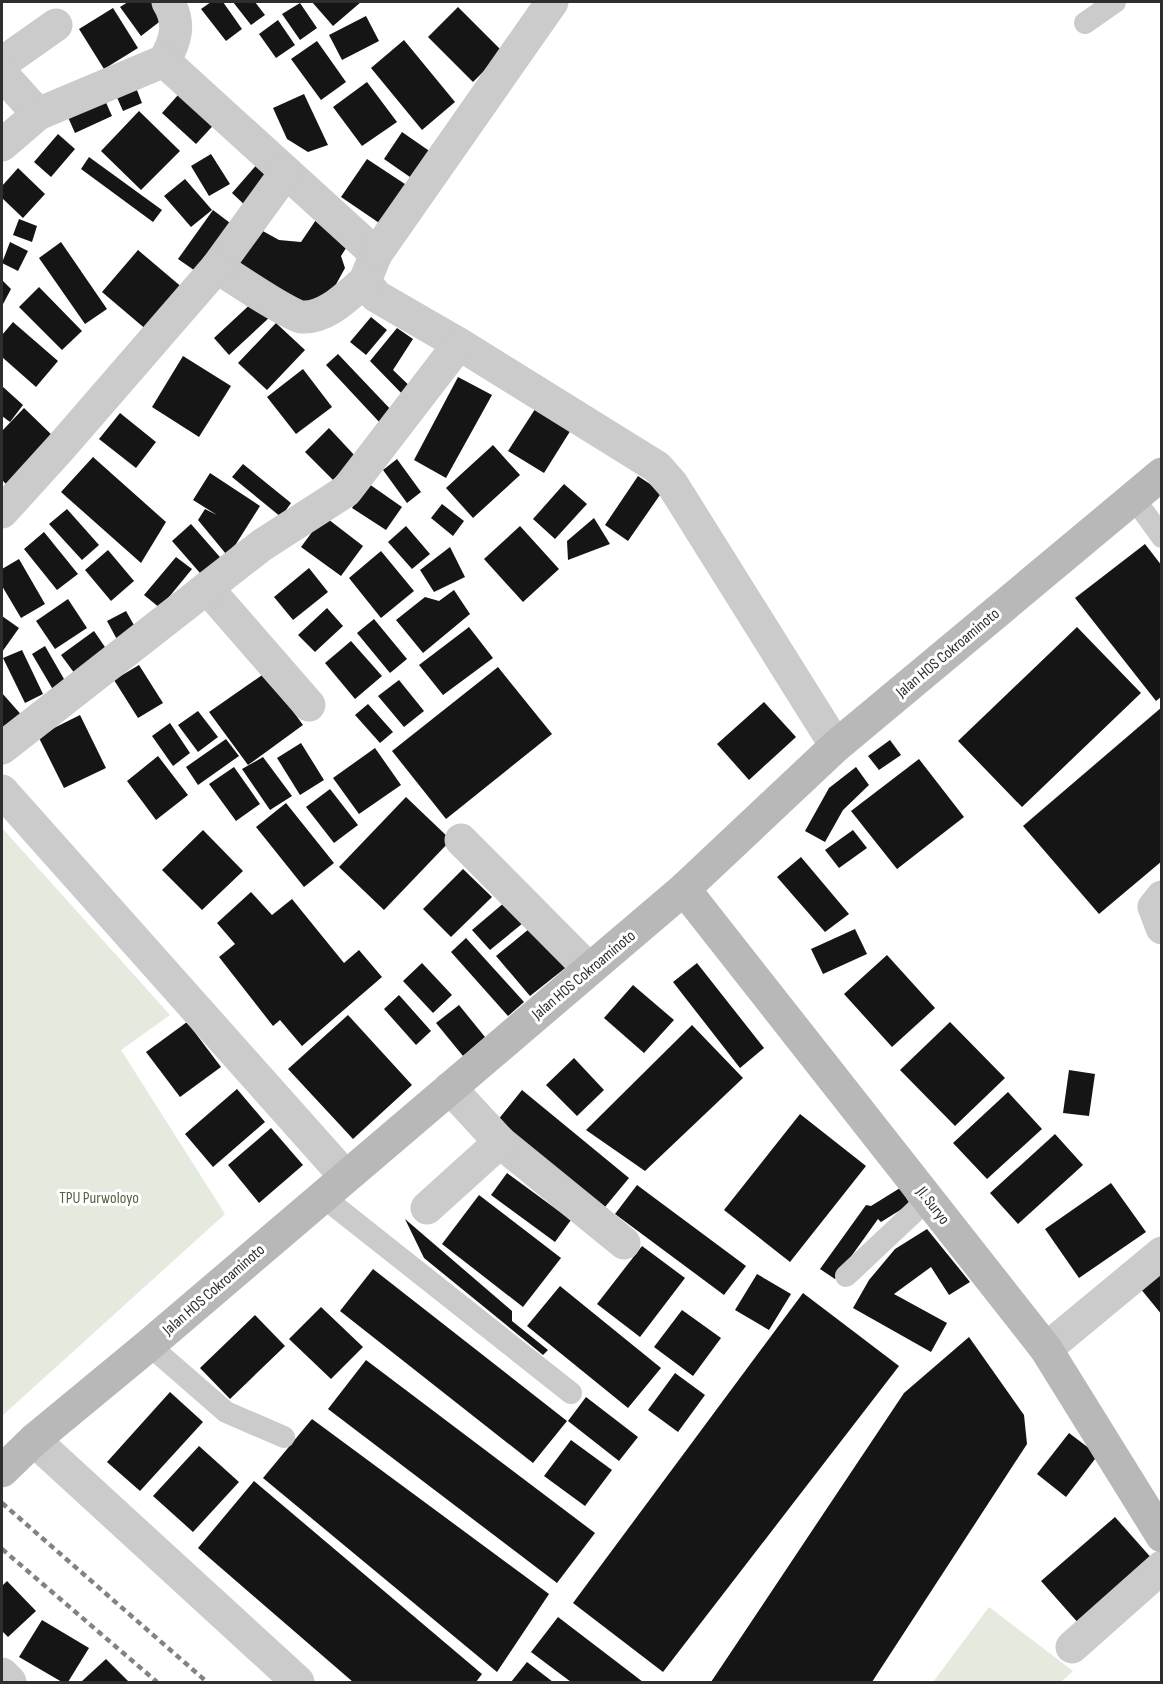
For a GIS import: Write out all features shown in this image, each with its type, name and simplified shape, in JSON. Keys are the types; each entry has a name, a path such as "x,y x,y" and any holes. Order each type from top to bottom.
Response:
{"main road":[{"name":"Jalan HOS Cokroaminoto","path":"2,1471 33,1440 149,1345 684,889 836,746 1161,474"},
{"name":"Jl. Suryo","path":"684,889 1046,1349 1161,1536"}],"street":[{"path":"2,146 38,114 164,61 177,33 168,2"},
{"path":"216,267 299,318 316,315 337,304 370,267 552,2"},
{"path":"2,63 56,25"},
{"path":"164,61 286,172 370,267 376,296 459,344 657,466 672,484 836,746"},
{"path":"2,74 38,114"},
{"path":"2,512 216,267 286,172"},
{"path":"2,748 262,545 346,491 459,344"},
{"path":"207,588 309,705"},
{"path":"2,791 333,1186"},
{"path":"461,840 589,969"},
{"path":"1161,897 1154,907 1161,928"},
{"path":"450,1088 500,1142 624,1243"},
{"path":"427,1208 500,1142"},
{"path":"1046,1349 1161,1253"},
{"path":"33,1440 298,1683"},
{"path":"1072,1647 1161,1567"},
{"path":"2,1674 10,1683"}],"lane":[{"path":"1085,23 1115,2"},
{"path":"1133,497 1161,537"},
{"path":"333,1186 571,1393"},
{"path":"846,1276 929,1198"},
{"path":"149,1345 226,1412 284,1437"}],"green space":[{"name":"TPU Purwoloyo","path":"2,828 170,1015 121,1050 225,1214 2,1416"},
{"path":"989,1607 1073,1671 1061,1682 933,1682"}],"building":[{"path":"128,2 156,2 167,16 141,36 120,7"},
{"path":"211,2 223,2 242,29 226,41 201,9"},
{"path":"233,2 255,2 265,15 251,25"},
{"path":"312,2 361,2 333,26"},
{"path":"300,3 317,28 300,40 282,14"},
{"path":"458,7 503,52 473,82 428,37"},
{"path":"113,8 138,48 104,69 79,29"},
{"path":"366,16 379,41 342,60 329,35"},
{"path":"278,20 295,45 276,58 259,34"},
{"path":"404,40 455,102 422,130 371,68"},
{"path":"317,41 346,82 321,100 291,59"},
{"path":"367,82 397,122 362,146 333,107"},
{"path":"135,85 142,103 123,111 115,93"},
{"path":"186,86 221,117 196,144 162,113"},
{"path":"304,94 328,145 308,152 287,139 273,108"},
{"path":"104,98 112,116 75,133 67,115"},
{"path":"139,111 180,151 141,190 101,151"},
{"path":"402,132 438,157 420,184 384,159"},
{"path":"58,134 75,149 51,177 34,162"},
{"path":"211,154 230,184 209,196 191,166"},
{"path":"89,157 162,210 153,222 81,169"},
{"path":"367,159 414,190 388,229 341,197"},
{"path":"260,161 278,177 249,209 232,193"},
{"path":"18,168 45,194 23,218 2,198 2,186"},
{"path":"185,179 212,210 191,227 164,196"},
{"path":"213,210 238,229 204,277 178,259"},
{"path":"322,211 353,237 341,256 345,268 328,299 299,312 228,265 261,230 279,240 301,242"},
{"path":"19,219 37,226 32,242 13,235"},
{"path":"10,242 28,251 18,271 2,263"},
{"path":"61,242 107,309 85,324 39,258"},
{"path":"138,250 184,289 148,331 102,292"},
{"path":"2,280 11,289 2,306"},
{"path":"39,287 82,331 62,350 19,307"},
{"path":"256,299 271,316 229,355 214,338"},
{"path":"371,317 387,330 366,355 350,342"},
{"path":"13,322 58,361 36,387 2,357 2,335"},
{"path":"276,323 305,350 267,390 238,363"},
{"path":"397,328 413,339 393,370 416,392 408,400 370,361"},
{"path":"338,354 394,413 382,425 326,365"},
{"path":"183,356 231,386 199,437 152,407"},
{"path":"303,369 332,407 296,434 267,397"},
{"path":"458,377 492,395 446,478 414,460"},
{"path":"2,386 23,405 10,422 2,416"},
{"path":"539,403 574,425 544,473 508,451"},
{"path":"24,408 55,438 8,486 2,480 2,431"},
{"path":"120,413 156,442 136,468 99,439"},
{"path":"329,428 356,457 333,480 305,452"},
{"path":"493,445 520,475 473,518 446,488"},
{"path":"93,457 166,522 141,563 61,492"},
{"path":"397,459 421,492 407,503 383,470"},
{"path":"243,464 291,503 281,517 232,477"},
{"path":"210,473 260,506 236,544 226,554 198,520 205,509 217,515 193,500"},
{"path":"638,476 662,492 628,541 605,525"},
{"path":"369,484 402,507 386,530 352,508"},
{"path":"564,484 587,504 555,539 533,519"},
{"path":"442,504 464,521 453,536 431,518"},
{"path":"67,509 99,545 82,560 49,524"},
{"path":"324,516 363,546 341,576 301,547"},
{"path":"594,518 610,544 568,560 567,541"},
{"path":"191,524 226,564 207,581 172,541"},
{"path":"406,526 430,554 412,569 388,542"},
{"path":"520,526 559,569 523,602 484,559"},
{"path":"44,532 78,574 57,590 24,549"},
{"path":"1145,544 1162,566 1162,696 1156,701 1075,598"},
{"path":"450,547 465,577 434,592 420,570"},
{"path":"108,550 134,581 111,601 85,570"},
{"path":"381,551 414,591 381,618 349,578"},
{"path":"176,557 192,569 160,608 144,595"},
{"path":"19,559 45,604 21,618 2,586 2,569"},
{"path":"309,568 328,592 293,620 274,597"},
{"path":"454,590 470,614 423,653 396,620 425,597 439,601"},
{"path":"68,599 87,628 55,649 36,621"},
{"path":"327,608 343,626 315,652 298,635"},
{"path":"126,611 139,634 120,645 107,621"},
{"path":"2,616 19,628 2,652"},
{"path":"374,619 407,659 390,673 357,633"},
{"path":"469,627 493,658 443,695 419,665"},
{"path":"1077,627 1141,693 1022,807 958,741"},
{"path":"94,631 107,650 75,674 61,655"},
{"path":"351,641 382,676 355,699 325,663"},
{"path":"45,646 68,686 55,693 32,654"},
{"path":"22,650 43,694 25,703 3,658"},
{"path":"139,665 163,703 138,718 114,680"},
{"path":"498,667 552,734 446,819 392,751"},
{"path":"265,673 303,725 248,765 209,712"},
{"path":"399,680 424,711 404,727 378,696"},
{"path":"2,693 25,719 2,740"},
{"path":"764,702 796,737 749,780 717,744"},
{"path":"368,704 393,732 380,743 355,715"},
{"path":"1162,707 1162,861 1099,914 1023,826"},
{"path":"198,711 218,737 198,752 178,725"},
{"path":"80,715 106,768 64,788 38,736"},
{"path":"170,723 190,753 173,766 152,736"},
{"path":"226,739 239,756 198,785 186,767"},
{"path":"890,740 901,755 879,770 868,756"},
{"path":"301,743 324,780 300,795 277,758"},
{"path":"375,748 401,785 359,814 333,778"},
{"path":"158,756 188,795 156,820 127,781"},
{"path":"263,757 292,796 270,810 242,769"},
{"path":"919,759 964,817 897,869 851,811"},
{"path":"234,767 260,804 236,821 209,784"},
{"path":"856,767 869,785 843,810 825,842 805,831 829,788"},
{"path":"330,789 358,825 334,843 306,807"},
{"path":"406,797 451,840 384,910 339,867"},
{"path":"286,803 334,863 304,887 256,827"},
{"path":"203,830 243,871 202,910 162,870"},
{"path":"853,830 867,848 839,868 825,850"},
{"path":"801,857 849,914 825,932 777,877"},
{"path":"463,869 492,897 451,937 423,909"},
{"path":"251,892 272,915 292,899 344,963 359,950 382,977 302,1046 280,1020 273,1026 219,957 235,944 217,923"},
{"path":"505,902 523,923 490,950 472,930"},
{"path":"535,924 569,965 530,996 496,956"},
{"path":"855,929 867,954 823,974 811,949"},
{"path":"466,938 524,1002 508,1016 451,952"},
{"path":"887,955 935,1008 892,1047 844,994"},
{"path":"422,963 452,995 433,1013 403,981"},
{"path":"697,963 764,1048 740,1068 673,982"},
{"path":"633,985 674,1020 644,1053 604,1018"},
{"path":"399,995 431,1031 416,1045 384,1009"},
{"path":"459,1005 485,1037 463,1056 436,1023"},
{"path":"348,1015 412,1085 353,1139 288,1069"},
{"path":"187,1022 221,1067 180,1097 146,1052"},
{"path":"950,1022 1005,1078 955,1126 900,1070"},
{"path":"692,1025 743,1078 645,1171 586,1130"},
{"path":"574,1058 604,1090 577,1116 546,1085"},
{"path":"1069,1070 1095,1074 1089,1116 1063,1113"},
{"path":"237,1089 265,1122 213,1167 185,1134"},
{"path":"522,1090 629,1178 600,1213 493,1126"},
{"path":"1008,1092 1042,1129 987,1179 953,1143"},
{"path":"800,1114 866,1166 790,1262 724,1210"},
{"path":"271,1128 303,1165 259,1203 228,1165"},
{"path":"1055,1134 1083,1165 1018,1224 990,1193"},
{"path":"507,1173 571,1220 555,1242 491,1195"},
{"path":"1111,1183 1146,1232 1079,1278 1045,1229"},
{"path":"637,1185 746,1266 724,1295 615,1214"},
{"path":"900,1188 910,1204 881,1222 878,1219 835,1279 820,1269 866,1205 871,1206"},
{"path":"479,1195 561,1258 523,1307 442,1244"},
{"path":"405,1219 512,1311 512,1321 548,1350 543,1355 424,1258"},
{"path":"927,1229 970,1282 949,1295 931,1267 894,1294 947,1323 931,1352 853,1308 869,1280 895,1249"},
{"path":"642,1246 685,1278 640,1337 597,1304"},
{"path":"373,1269 567,1421 533,1463 340,1311"},
{"path":"1162,1273 1162,1315 1140,1288"},
{"path":"757,1274 791,1294 769,1330 735,1310"},
{"path":"560,1286 661,1368 628,1408 527,1326"},
{"path":"803,1293 899,1366 663,1672 573,1603"},
{"path":"321,1307 363,1347 331,1379 289,1339"},
{"path":"682,1310 721,1338 693,1376 654,1347"},
{"path":"255,1315 285,1346 230,1399 200,1368"},
{"path":"969,1337 1024,1415 1027,1444 872,1682 711,1682 904,1393"},
{"path":"366,1360 595,1533 557,1583 328,1409"},
{"path":"675,1373 705,1395 678,1432 648,1410"},
{"path":"170,1392 203,1422 140,1491 107,1462"},
{"path":"586,1397 638,1437 619,1461 568,1421"},
{"path":"312,1419 549,1594 497,1672 263,1478"},
{"path":"1069,1433 1098,1455 1066,1497 1037,1474"},
{"path":"571,1440 612,1470 585,1506 544,1476"},
{"path":"199,1446 239,1482 193,1532 153,1496"},
{"path":"254,1481 482,1674 476,1682 353,1682 198,1548"},
{"path":"1115,1517 1154,1561 1080,1625 1041,1581"},
{"path":"7,1581 36,1611 8,1637 2,1631 2,1586"},
{"path":"558,1617 643,1682 571,1682 531,1652"},
{"path":"42,1620 89,1648 68,1682 62,1682 19,1657"},
{"path":"106,1659 129,1682 81,1682"},
{"path":"527,1662 553,1682 511,1682"}],"railway":[{"path":"2,1503 207,1682"},
{"path":"2,1549 157,1682"}]}
